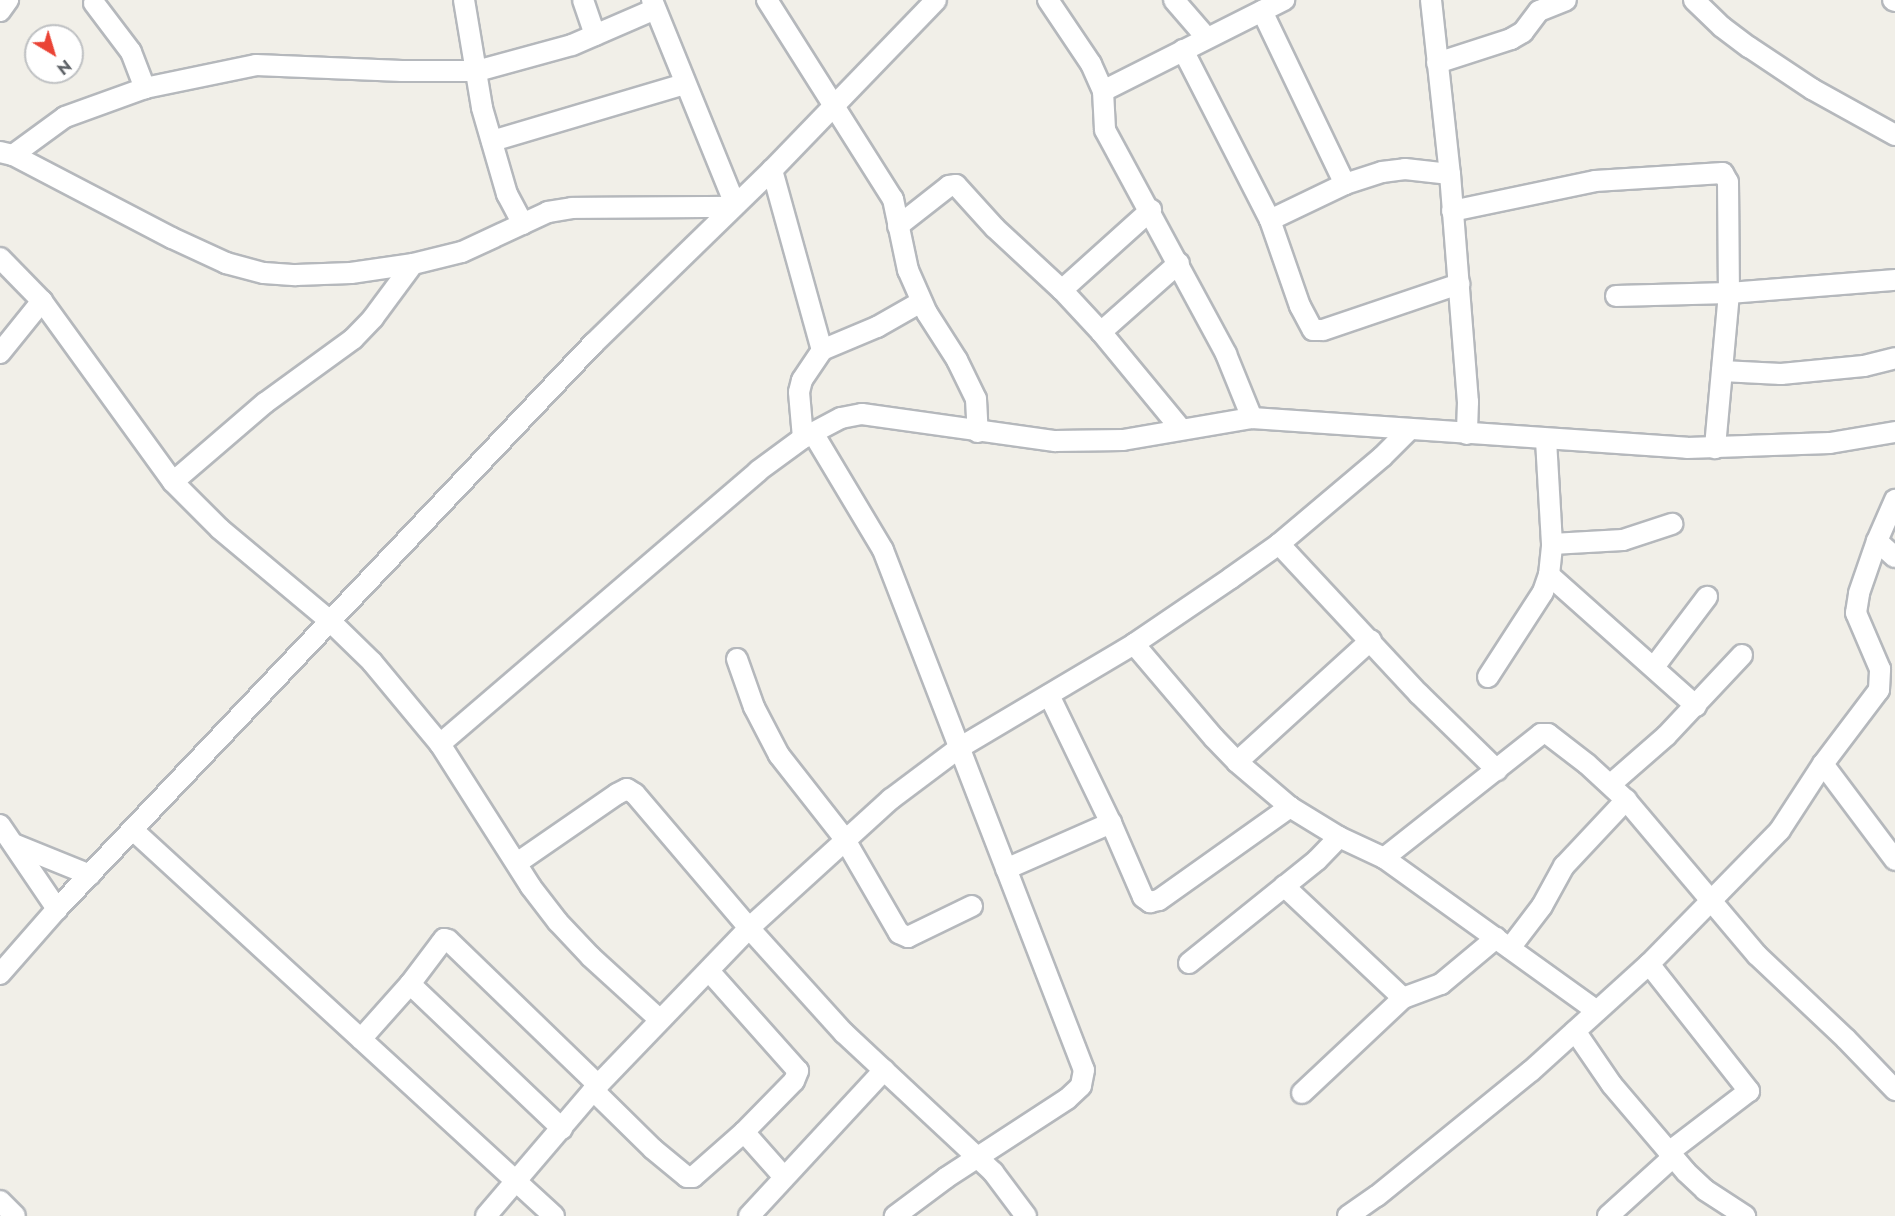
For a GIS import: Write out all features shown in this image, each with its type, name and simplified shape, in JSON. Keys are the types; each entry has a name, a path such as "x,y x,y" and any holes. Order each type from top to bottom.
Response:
{"street":[{"path":"0,12 8,0"},
{"path":"464,0 482,108 507,194 523,224"},
{"path":"583,0 595,35"},
{"path":"767,0 893,199 908,270 921,302 957,360 976,399 978,432"},
{"path":"0,974 57,909 594,343 772,170 936,0"},
{"path":"1048,0 1079,43 1103,91 1105,130 1151,210 1226,354 1252,418"},
{"path":"1174,0 1206,37"},
{"path":"1431,0 1450,174 1468,402 1467,434"},
{"path":"1437,63 1511,39 1523,32 1539,10 1566,0"},
{"path":"1694,0 1722,27 1749,47 1812,89 1895,135"},
{"path":"94,3 131,52 145,88"},
{"path":"6,154 64,117 145,88 256,65 402,71 477,71 572,45 653,4 733,206"},
{"path":"1103,91 1270,5 1345,184"},
{"path":"1183,50 1270,220 1300,306 1313,330 1323,330 1459,284"},
{"path":"492,141 685,84"},
{"path":"6,154 226,263 264,273 296,275 351,273 413,264 462,252 548,212 572,208 733,206"},
{"path":"1270,220 1345,184 1382,172 1405,169 1450,174"},
{"path":"772,170 822,350"},
{"path":"1452,211 1595,181 1724,173 1728,182 1729,293 1715,448"},
{"path":"898,226 949,186 956,185 994,228 1062,290 1101,332 1180,428"},
{"path":"1062,290 1151,210"},
{"path":"0,258 42,301 173,482 220,529 330,621 372,662 440,744 558,922 591,957 660,1020"},
{"path":"1101,332 1179,263"},
{"path":"173,482 266,403 353,339 373,318 413,264"},
{"path":"1616,296 1729,293 1895,280"},
{"path":"0,353 42,301"},
{"path":"895,1216 976,1158 1067,1099 1081,1086 1084,1076 1065,1018 883,550 808,435 799,392 802,380 822,350 878,327 921,302"},
{"path":"1722,371 1781,374 1864,366 1895,358"},
{"path":"440,744 670,544 758,471 808,435 841,418 862,414 978,432 1056,441 1124,440 1180,428 1252,418 1687,448 1830,443 1895,432"},
{"path":"486,1216 596,1088 660,1020 749,928 844,838 959,748 1134,644 1279,544 1382,457 1409,430"},
{"path":"1488,677 1543,592 1549,575 1552,544 1546,440"},
{"path":"1348,1216 1386,1189 1531,1071 1649,964 1780,830 1823,764 1878,690 1881,681 1880,669 1856,613 1877,541 1895,500"},
{"path":"1552,544 1623,540 1672,524"},
{"path":"1877,541 1895,557"},
{"path":"1279,544 1419,694 1497,770"},
{"path":"1549,575 1654,666 1696,706"},
{"path":"1654,666 1707,597"},
{"path":"1237,762 1371,640"},
{"path":"1134,644 1237,762 1290,807 1339,837 1384,858 1597,1011"},
{"path":"1611,784 1666,736 1742,655"},
{"path":"737,659 754,707 779,755 844,838 903,936 908,937 972,906"},
{"path":"1049,695 1111,823 1143,897 1150,902 1159,900 1290,807"},
{"path":"1384,858 1541,734 1548,734 1611,784 1757,955 1895,1089"},
{"path":"1823,764 1891,848"},
{"path":"517,863 616,794 627,789 635,794 749,928 844,1033 993,1172 1026,1216"},
{"path":"1302,1093 1403,998 1440,984 1503,943 1542,906 1564,866 1626,800"},
{"path":"1006,869 1111,823"},
{"path":"0,825 16,845 57,909"},
{"path":"133,830 514,1182 554,1216"},
{"path":"1189,963 1317,860 1339,837"},
{"path":"16,845 90,875"},
{"path":"1284,886 1403,998"},
{"path":"361,1039 410,984 444,939 448,940 596,1088 653,1149 687,1177 699,1173 744,1132 798,1077 798,1071 709,971"},
{"path":"1608,1216 1671,1155 1749,1091 1649,964"},
{"path":"410,984 562,1129"},
{"path":"1575,1031 1612,1085 1671,1155 1705,1190 1743,1215"},
{"path":"749,1216 884,1070"},
{"path":"744,1132 784,1177"},
{"path":"0,1201 15,1216"}]}
